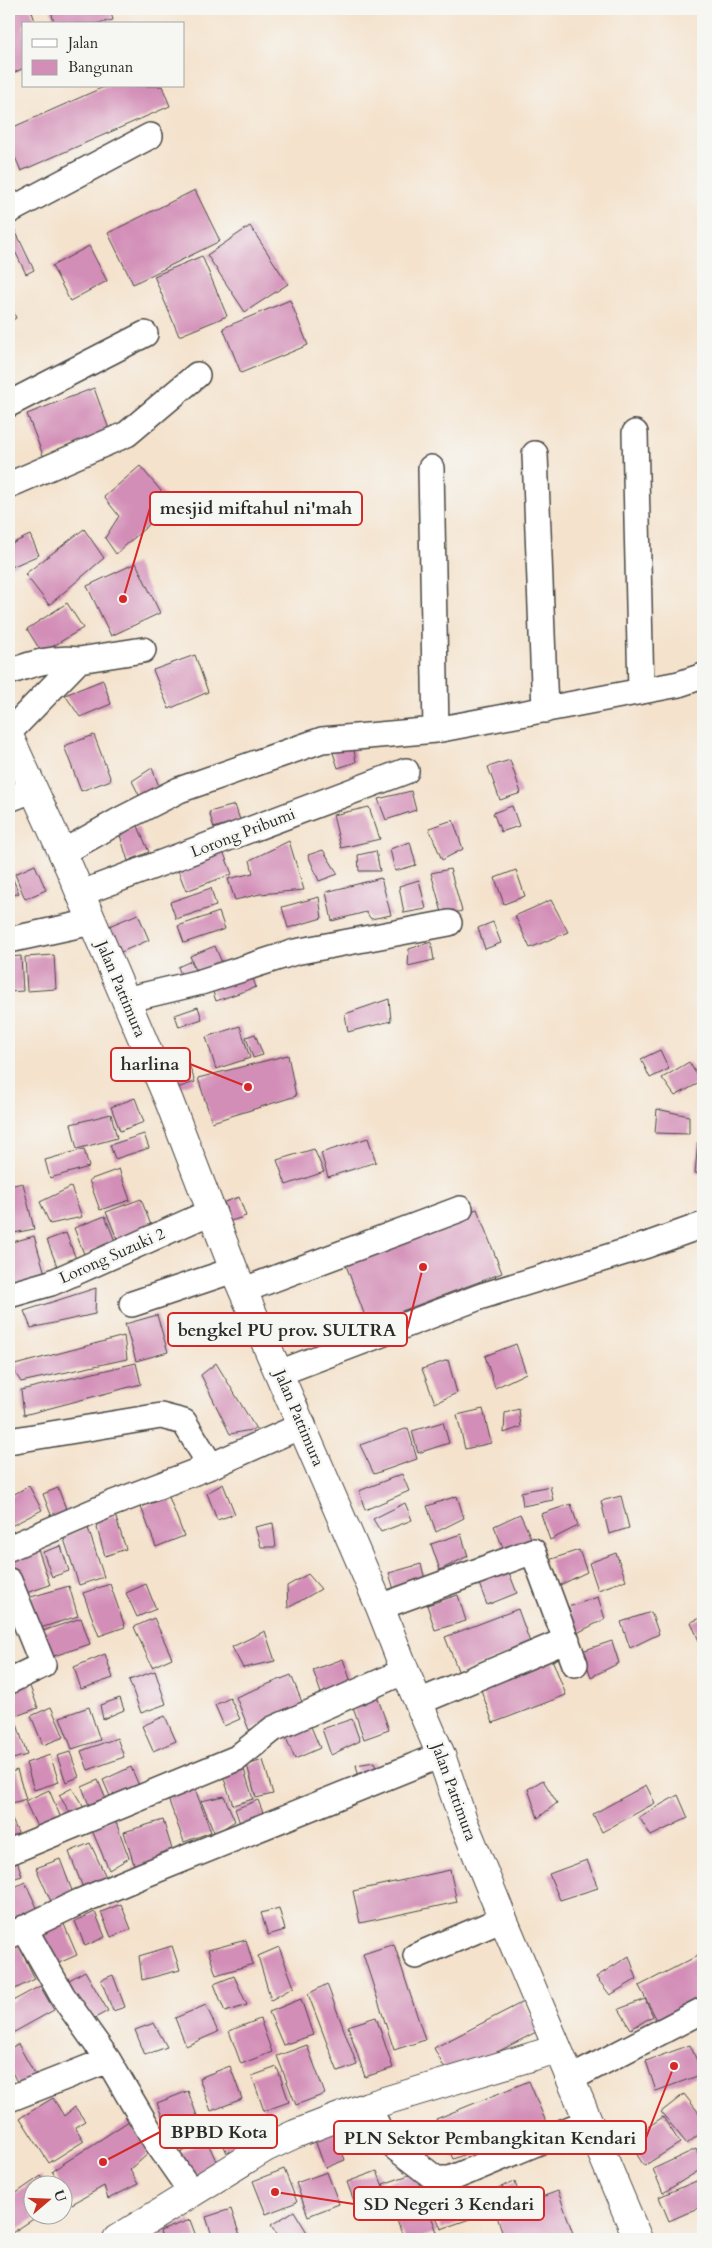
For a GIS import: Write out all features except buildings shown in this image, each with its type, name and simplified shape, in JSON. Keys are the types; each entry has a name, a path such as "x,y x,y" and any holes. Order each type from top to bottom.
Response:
{"main road":[{"name":"Jalan Pattimura","path":"9,736 20,795 62,853 92,922 213,1211 239,1280 303,1424 380,1607 441,1755 464,1823 503,1919 587,2122 638,2239"},
{"path":"117,2239 265,2148 368,2106 558,2049"}],"street":[{"path":"9,211 150,136"},
{"path":"9,404 144,334"},
{"path":"9,485 128,434 197,374"},
{"path":"635,434 641,691"},
{"path":"535,454 545,710"},
{"path":"431,468 436,730"},
{"path":"9,672 46,659 79,660 143,650"},
{"path":"9,732 79,660"},
{"path":"62,853 179,790 322,740 436,730 641,691 703,676"},
{"name":"Lorong Pribumi","path":"79,894 406,771"},
{"path":"9,940 92,922"},
{"path":"125,1000 187,986 295,952 449,923"},
{"path":"132,1304 239,1280 460,1209"},
{"name":"Lorong Suzuki 2","path":"9,1295 51,1283 213,1211"},
{"path":"280,1373 482,1296 703,1225"},
{"path":"9,1441 161,1416 184,1422 211,1466"},
{"path":"9,1548 111,1504 211,1466 303,1424"},
{"path":"380,1607 533,1552 575,1664"},
{"path":"9,1581 43,1665 9,1681"},
{"path":"419,1702 567,1640"},
{"path":"9,1852 237,1758 273,1729 405,1671"},
{"path":"192,2193 148,2129 108,2060 17,1932 141,1876 441,1755"},
{"path":"416,1956 503,1919"},
{"path":"570,2079 703,2010"},
{"path":"9,2099 108,2060"},
{"path":"368,2106 384,2138 436,2179 450,2178 587,2122"}],"place":[{"name":"mesjid miftahul ni'mah","path":"123,599"},
{"name":"harlina","path":"248,1087"},
{"name":"bengkel PU prov. SULTRA","path":"423,1267"},
{"name":"PLN Sektor Pembangkitan Kendari","path":"674,2066"},
{"name":"BPBD Kota","path":"103,2162"},
{"name":"SD Negeri 3 Kendari","path":"275,2192"}]}
